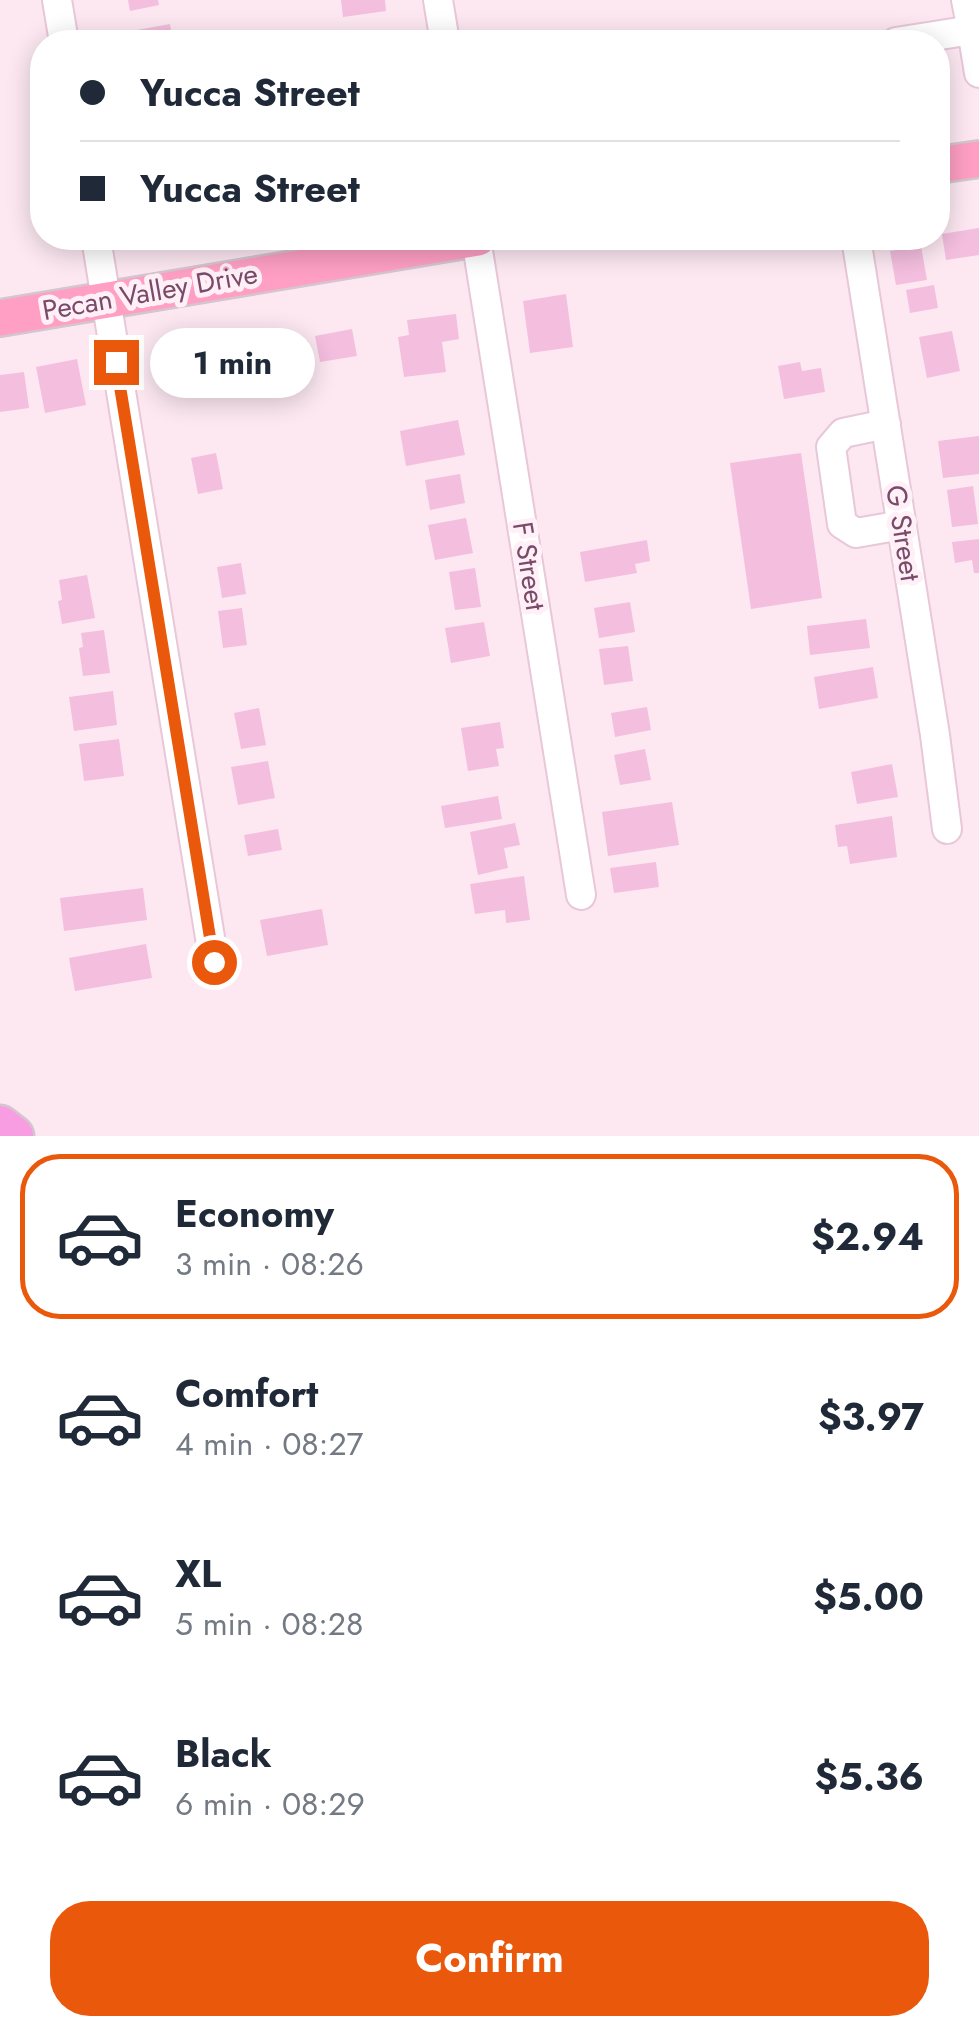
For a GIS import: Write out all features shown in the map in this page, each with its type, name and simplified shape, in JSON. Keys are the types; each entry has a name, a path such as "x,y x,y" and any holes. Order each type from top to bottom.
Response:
{"highway":[{"path":"0,1126 13,1136"}],"main road":[{"path":"950,163 979,159"},
{"name":"Pecan Valley Drive","path":"0,318 405,250"}],"street":[{"path":"58,0 62,30"},
{"path":"438,0 443,30"},
{"path":"966,0 979,73"},
{"path":"950,33 972,30"},
{"path":"98,250 214,962"},
{"name":"F Street","path":"479,250 581,895"},
{"name":"G Street","path":"858,250 936,735 946,829"},
{"path":"886,424 843,432 830,447 842,524 856,533 902,525"}],"building":[{"path":"128,0 158,0 159,5 130,11"},
{"path":"341,0 385,0 386,11 343,17"},
{"path":"170,24 171,30 137,30"},
{"path":"979,228 979,255 946,260 950,233"},
{"path":"922,250 927,280 896,285 890,251"},
{"path":"934,285 938,308 910,313 906,290"},
{"path":"566,294 573,347 530,353 523,301"},
{"path":"456,314 459,339 442,342 446,372 404,377 398,337 409,335 407,320"},
{"path":"352,329 357,356 320,362 315,336"},
{"path":"952,331 960,371 927,378 919,337"},
{"path":"301,337 305,362 249,372 244,347"},
{"path":"77,359 86,405 45,413 36,367"},
{"path":"800,362 802,371 821,368 825,392 784,399 778,366"},
{"path":"24,372 29,408 0,412 0,375"},
{"path":"458,420 465,455 406,466 400,431"},
{"path":"979,436 979,474 943,478 938,441"},
{"path":"216,453 223,489 198,494 191,458"},
{"path":"801,453 822,598 751,609 730,463"},
{"path":"460,474 465,503 430,510 425,480"},
{"path":"973,486 978,524 952,527 947,490"},
{"path":"466,518 473,553 435,560 428,525"},
{"path":"979,539 979,573 974,573 972,560 955,563 952,542"},
{"path":"647,540 650,561 635,564 637,573 585,582 580,552"},
{"path":"241,563 246,594 222,598 217,567"},
{"path":"475,568 481,607 455,610 449,572"},
{"path":"87,575 95,618 62,624 59,580"},
{"path":"630,602 635,632 599,638 594,608"},
{"path":"242,608 247,645 223,648 218,611"},
{"path":"866,619 870,648 810,655 807,626"},
{"path":"484,622 490,656 451,663 445,628"},
{"path":"104,630 110,673 83,676 81,633"},
{"path":"628,646 633,681 604,685 599,649"},
{"path":"873,667 878,698 819,709 814,677"},
{"path":"113,691 117,725 74,731 69,697"},
{"path":"647,707 651,730 615,737 611,713"},
{"path":"259,708 266,745 241,749 234,713"},
{"path":"500,722 504,748 496,749 499,766 468,771 461,728"},
{"path":"119,739 124,776 84,781 79,744"},
{"path":"645,749 651,780 620,785 614,755"},
{"path":"268,761 275,798 238,805 231,767"},
{"path":"892,764 898,797 857,804 851,772"},
{"path":"498,796 502,819 445,828 441,806"},
{"path":"672,802 679,845 608,856 602,812"},
{"path":"892,816 897,857 850,864 847,846 838,847 835,825"},
{"path":"515,823 520,845 504,848 508,868 478,875 470,832"},
{"path":"278,829 282,850 248,856 244,835"},
{"path":"656,862 659,887 614,893 610,868"},
{"path":"524,876 530,920 506,923 505,910 475,914 470,884"},
{"path":"143,888 147,920 64,931 60,898"},
{"path":"322,909 328,945 267,956 260,920"},
{"path":"146,944 152,978 75,991 69,958"}],"route":[{"path":"116,362 214,962"}]}
